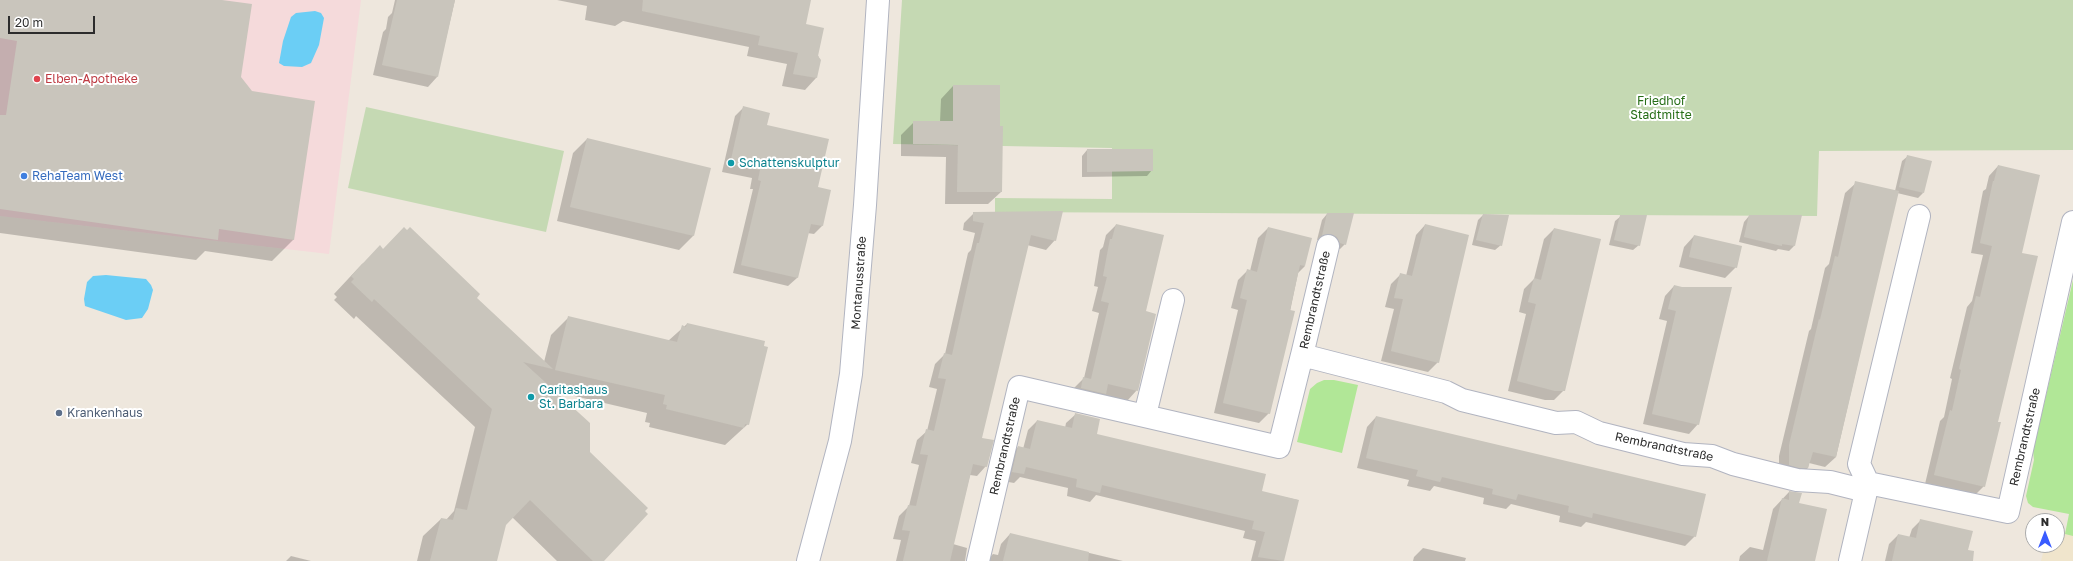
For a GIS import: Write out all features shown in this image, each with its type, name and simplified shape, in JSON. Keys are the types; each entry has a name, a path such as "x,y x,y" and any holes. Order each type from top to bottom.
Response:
{"street":[{"name":"Montanusstraße","path":"808,561 840,442 851,374 865,205 878,0"},
{"path":"1850,561 1867,487 1860,464 1919,216"},
{"name":"Rembrandtstraße","path":"1302,355 1446,392 1462,400 1556,423 1576,422 1599,433 1683,454 1712,456 1733,464 1797,480 1830,482 1867,487 2008,512 2073,222"},
{"name":"Rembrandtstraße","path":"978,561 1019,387 1145,414 1279,447 1328,246"},
{"path":"1145,414 1173,300"}],"shaded area":[{"path":"0,0 361,0 329,254 0,216"},
{"path":"2065,531 2073,533 2073,561 2041,561 2043,553 2065,553"}],"green space":[{"name":"Friedhof Stadtmitte","path":"902,0 2073,0 2073,150 1819,151 1817,216 995,212 995,198 1112,199 1112,148 893,144"},
{"path":"366,107 564,151 546,232 348,188"},
{"path":"2073,280 2073,536 2065,534 2069,514 2033,507 2028,503 2026,496 2034,460 2033,451"},
{"path":"1324,380 1334,380 1358,385 1342,453 1297,442 1310,389 1317,383"}],"water":[{"path":"315,11 321,13 324,18 319,45 311,63 302,67 284,66 279,63 283,41 291,17 296,13"},
{"path":"106,275 146,279 153,290 148,309 142,318 126,320 85,306 84,299 87,282 93,276"}],"building":[{"path":"0,0 222,0 252,4 241,77 252,91 315,101 294,240 219,229 218,240 0,209 0,115 6,115 17,41 0,38"},
{"path":"397,0 455,0 438,77 382,65"},
{"path":"643,0 811,0 806,24 824,28 818,56 821,60 817,78 793,74 798,53 758,45 760,36 642,11"},
{"path":"953,85 1000,85 1000,126 1003,126 1002,192 957,192 958,145 913,144 913,121 953,121"},
{"path":"743,106 770,113 767,125 829,139 818,187 831,190 823,226 811,224 798,278 741,265 761,181 758,180 760,170 730,164"},
{"path":"587,138 711,168 694,236 570,207"},
{"path":"1087,149 1153,149 1153,171 1087,172"},
{"path":"1907,155 1932,161 1924,193 1899,187"},
{"path":"1998,165 2040,175 2022,253 2038,256 1998,422 2001,422 1985,487 1934,475 1950,410 1952,411 1961,370 1959,369 1976,296 1980,297 1992,246 1980,243 1993,181"},
{"path":"1855,181 1899,191 1836,457 1813,452 1808,468 1799,468 1789,465 1789,445 1835,256 1838,257"},
{"path":"1063,211 1056,241 1031,235 982,438 994,440 987,467 973,464 950,561 903,561 910,531 902,530 908,505 916,506 928,455 920,454 926,429 934,431 946,379 938,378 944,353 952,355 977,243 979,243 984,223 973,221 973,212"},
{"path":"1327,213 1354,213 1346,245 1340,243 1337,237 1331,234 1322,236"},
{"path":"1483,214 1509,215 1502,246 1476,240"},
{"path":"1620,215 1647,215 1640,246 1614,240"},
{"path":"1749,215 1802,215 1795,246 1782,244 1782,246 1744,237"},
{"path":"1116,224 1164,235 1146,311 1156,314 1138,391 1108,384 1106,394 1081,388 1083,377 1091,379 1109,303 1101,301 1107,277 1103,276 1110,239 1112,239"},
{"path":"1425,224 1469,235 1439,363 1391,351 1403,299 1394,298 1400,273 1412,276"},
{"name":"Caritashaus St. Barbara","path":"404,227 407,230 410,227 480,294 477,298 553,369 523,362 590,423 590,452 648,508 645,511 648,514 604,561 593,561 530,500 506,525 497,561 430,561 441,518 453,520 456,508 467,510 492,409 374,299 372,302 351,282 354,279 351,276 380,245 383,249"},
{"path":"1268,227 1312,238 1305,266 1300,265 1290,310 1295,311 1270,414 1223,403 1247,300 1240,298 1247,269 1257,272"},
{"path":"1554,228 1601,239 1565,391 1555,391 1517,381 1536,304 1528,302 1534,278 1541,280"},
{"path":"1694,235 1742,246 1737,268 1689,257"},
{"path":"1674,285 1682,287 1732,287 1699,425 1652,414 1676,311 1668,309"},
{"path":"568,316 677,342 682,325 686,327 687,323 765,341 764,346 768,347 749,425 745,424 744,428 666,409 667,405 663,404 665,395 555,370"},
{"path":"1075,413 1100,419 1097,434 1266,474 1262,491 1299,500 1284,561 1258,557 1265,532 1252,529 1254,521 1102,485 1100,493 1076,487 1077,479 1026,467 1024,474 1012,472 1018,446 1030,449 1037,420 1072,428"},
{"path":"1376,416 1706,494 1696,537 1593,513 1592,518 1568,512 1569,506 1518,494 1516,500 1492,494 1493,489 1442,477 1440,482 1416,476 1418,470 1366,458"},
{"path":"1789,491 1802,493 1799,503 1827,509 1815,561 1767,561 1782,498 1789,500"},
{"path":"1920,519 1973,531 1968,550 1974,551 1973,561 1892,561 1898,534 1916,538"},
{"path":"1010,533 1089,552 1088,561 1003,561"}],"place":[{"name":"Elben-Apotheke","path":"37,79"},
{"name":"Schattenskulptur","path":"731,163"},
{"name":"RehaTeam West","path":"24,176"},
{"name":"Caritashaus St. Barbara","path":"531,397"},
{"name":"Krankenhaus","path":"59,413"}]}
